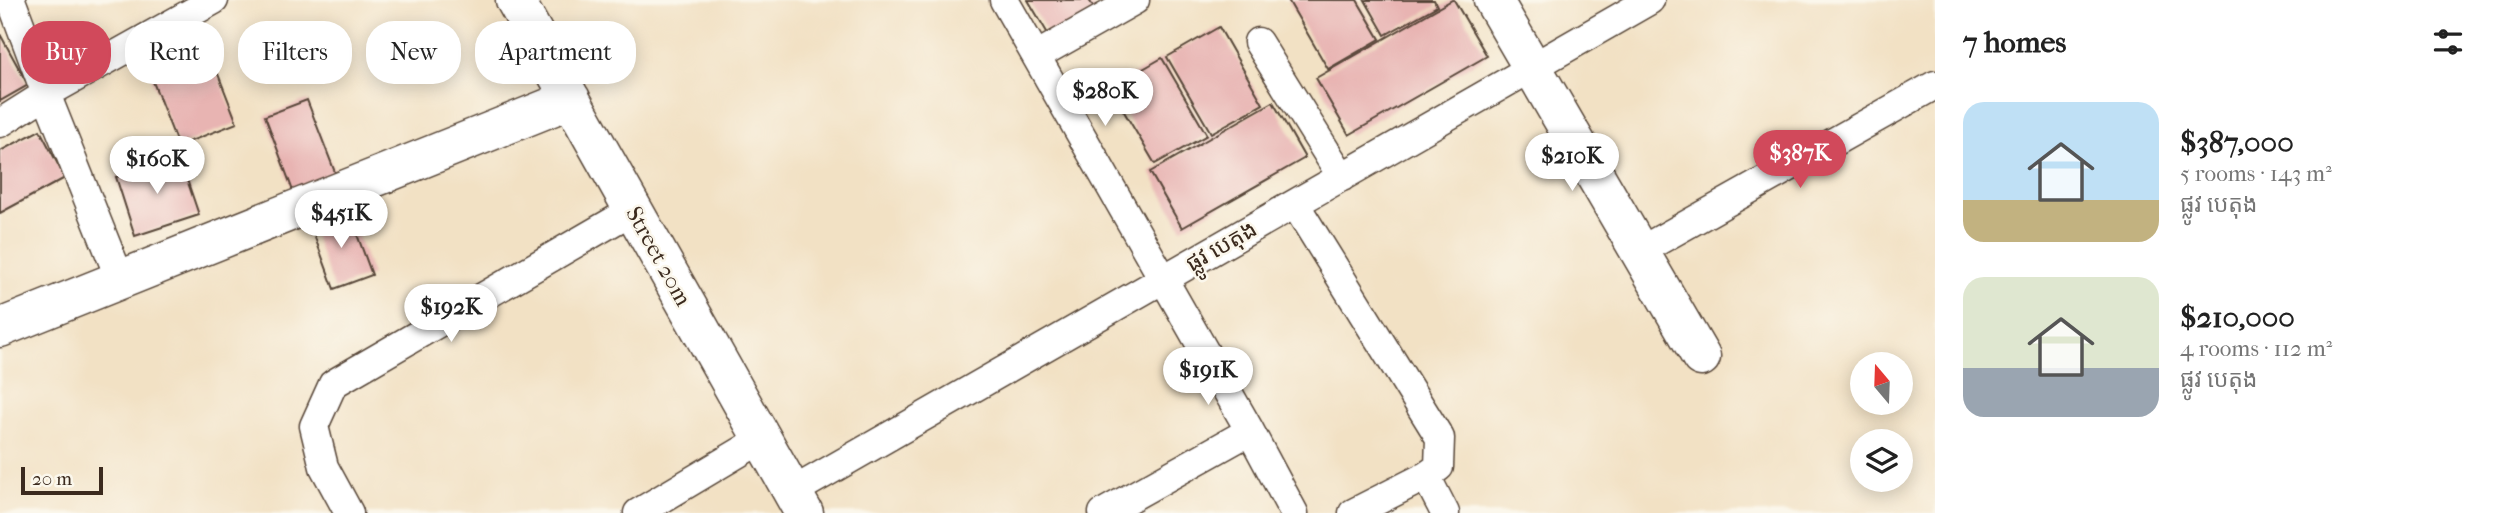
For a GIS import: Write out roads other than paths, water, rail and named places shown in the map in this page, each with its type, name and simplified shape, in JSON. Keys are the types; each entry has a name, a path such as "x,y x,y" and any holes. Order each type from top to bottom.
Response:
{"street":[{"path":"11,0 120,279"},
{"path":"0,123 46,94 214,0"},
{"name":"Street 20m","path":"515,0 798,502"},
{"path":"1004,0 1250,431 1293,513"},
{"path":"1036,56 1135,0"},
{"path":"1493,0 1701,357"},
{"name":"ផ្លូវ បេតុង","path":"798,502 1163,280 1650,0"},
{"path":"1258,41 1342,177"},
{"path":"1640,251 1935,85"},
{"path":"0,328 570,99"},
{"path":"1294,204 1440,438 1439,467 1353,513"},
{"path":"349,513 324,467 314,426 333,384 633,210"},
{"path":"1103,513 1250,431"},
{"path":"638,513 762,439"},
{"path":"1426,476 1444,513"}]}
